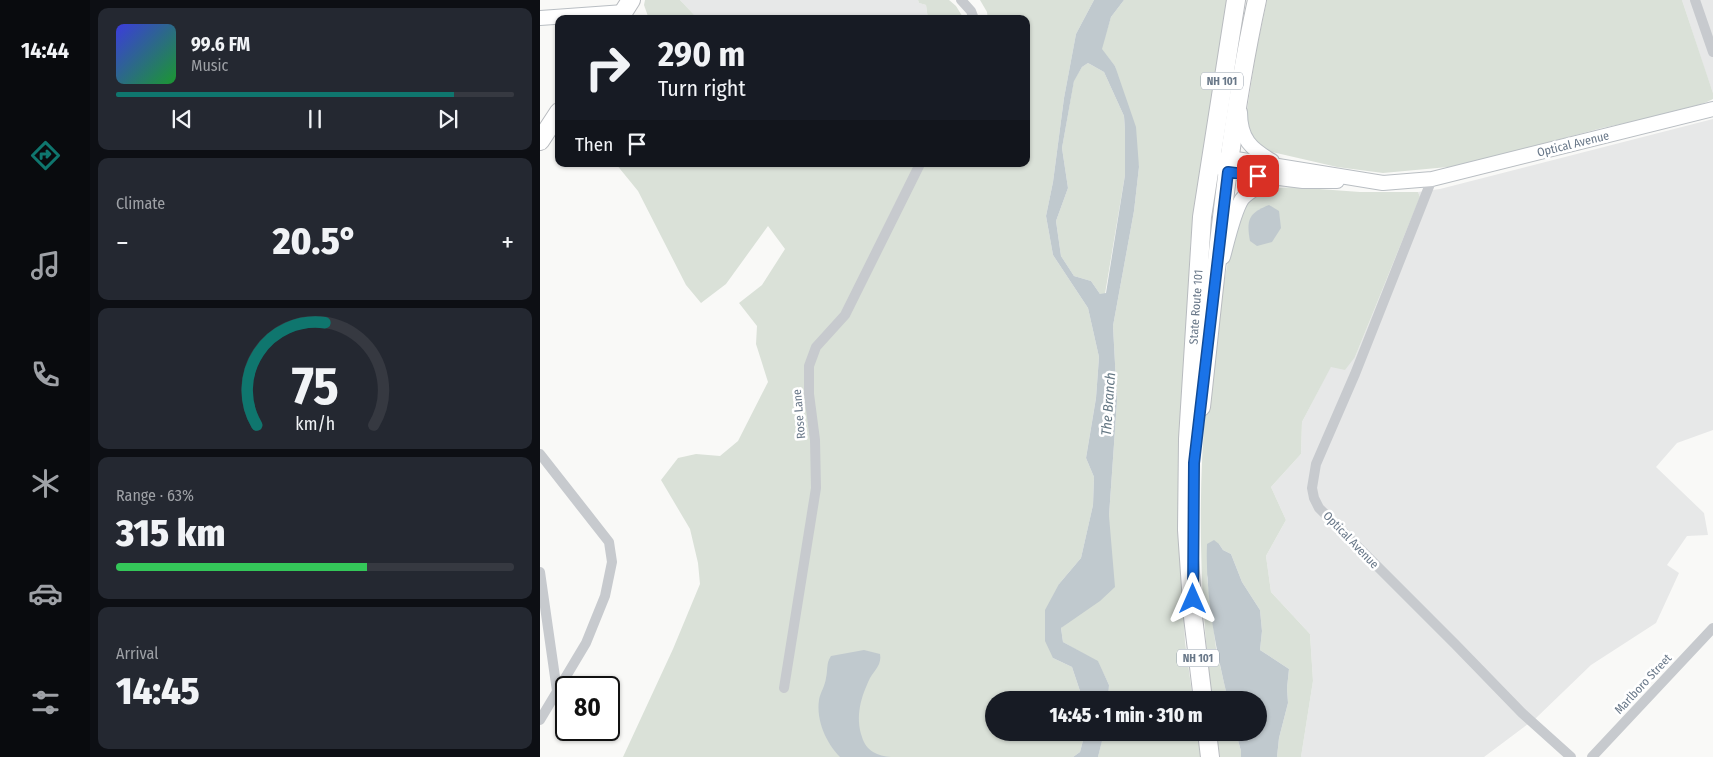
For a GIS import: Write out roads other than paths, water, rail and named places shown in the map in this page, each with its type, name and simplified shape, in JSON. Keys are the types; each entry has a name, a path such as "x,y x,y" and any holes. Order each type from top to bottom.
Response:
{"highway":[{"name":"State Route 101","path":"1202,691 1193,617 1186,530 1188,438 1202,216 1236,0"},
{"name":"State Route 101","path":"1193,617 1194,463 1229,165 1250,30 1257,0"},
{"path":"540,141 555,118"},
{"path":"1208,741 1210,757"}],"street":[{"path":"961,0 972,15"},
{"path":"1695,0 1713,52"},
{"path":"572,15 625,10"},
{"path":"540,18 555,17"},
{"path":"1240,98 1240,116 1247,143 1278,172"},
{"name":"Optical Avenue","path":"1278,172 1383,182 1432,179 1713,109"},
{"path":"1209,162 1278,172"},
{"name":"Rose Lane","path":"784,688 816,488 814,440 809,394 809,366 816,347 845,314 918,167"},
{"path":"1214,291 1237,210 1242,200 1278,172"},
{"name":"Optical Avenue","path":"1432,179 1355,374 1316,464 1312,483 1314,498 1319,508 1522,713 1571,757"},
{"path":"540,454 609,542 612,562 605,596 586,643 566,676"},
{"path":"540,572 555,677"},
{"name":"Marlboro Street","path":"1592,757 1713,628"},
{"path":"540,720 555,694"}],"water":[{"name":"The Branch","path":"1094,0 1124,0 1111,17 1102,49 1115,66 1136,127 1139,167 1134,211 1113,326 1117,401 1109,516 1115,587 1100,601 1061,628 1063,642 1098,661 1109,685 1109,691 1080,691 1072,667 1053,658 1045,641 1045,610 1059,584 1081,558 1093,505 1094,477 1086,458 1096,398 1099,357 1088,308 1053,255 1046,216 1053,182 1064,98 1076,34","holes":["1088,63 1104,72 1124,116 1125,175 1106,293 1100,294 1091,281 1074,276 1061,256 1056,221 1068,188 1062,148 1074,81 1082,67"]},
{"path":"1269,205 1279,211 1281,228 1272,242 1257,246 1250,241 1248,227 1250,218 1257,211"},
{"path":"1214,540 1223,550 1231,554 1242,582 1260,610 1262,631 1260,650 1289,669 1288,703 1279,738 1277,757 1241,757 1238,741 1267,741 1267,691 1226,691 1210,603 1207,544"},
{"path":"864,650 880,654 880,658 862,699 859,714 860,729 866,746 877,754 891,757 840,757 830,745 823,731 818,708 829,659 831,656"},
{"path":"1083,741 1102,741 1098,757 1073,757 1080,752"}]}
